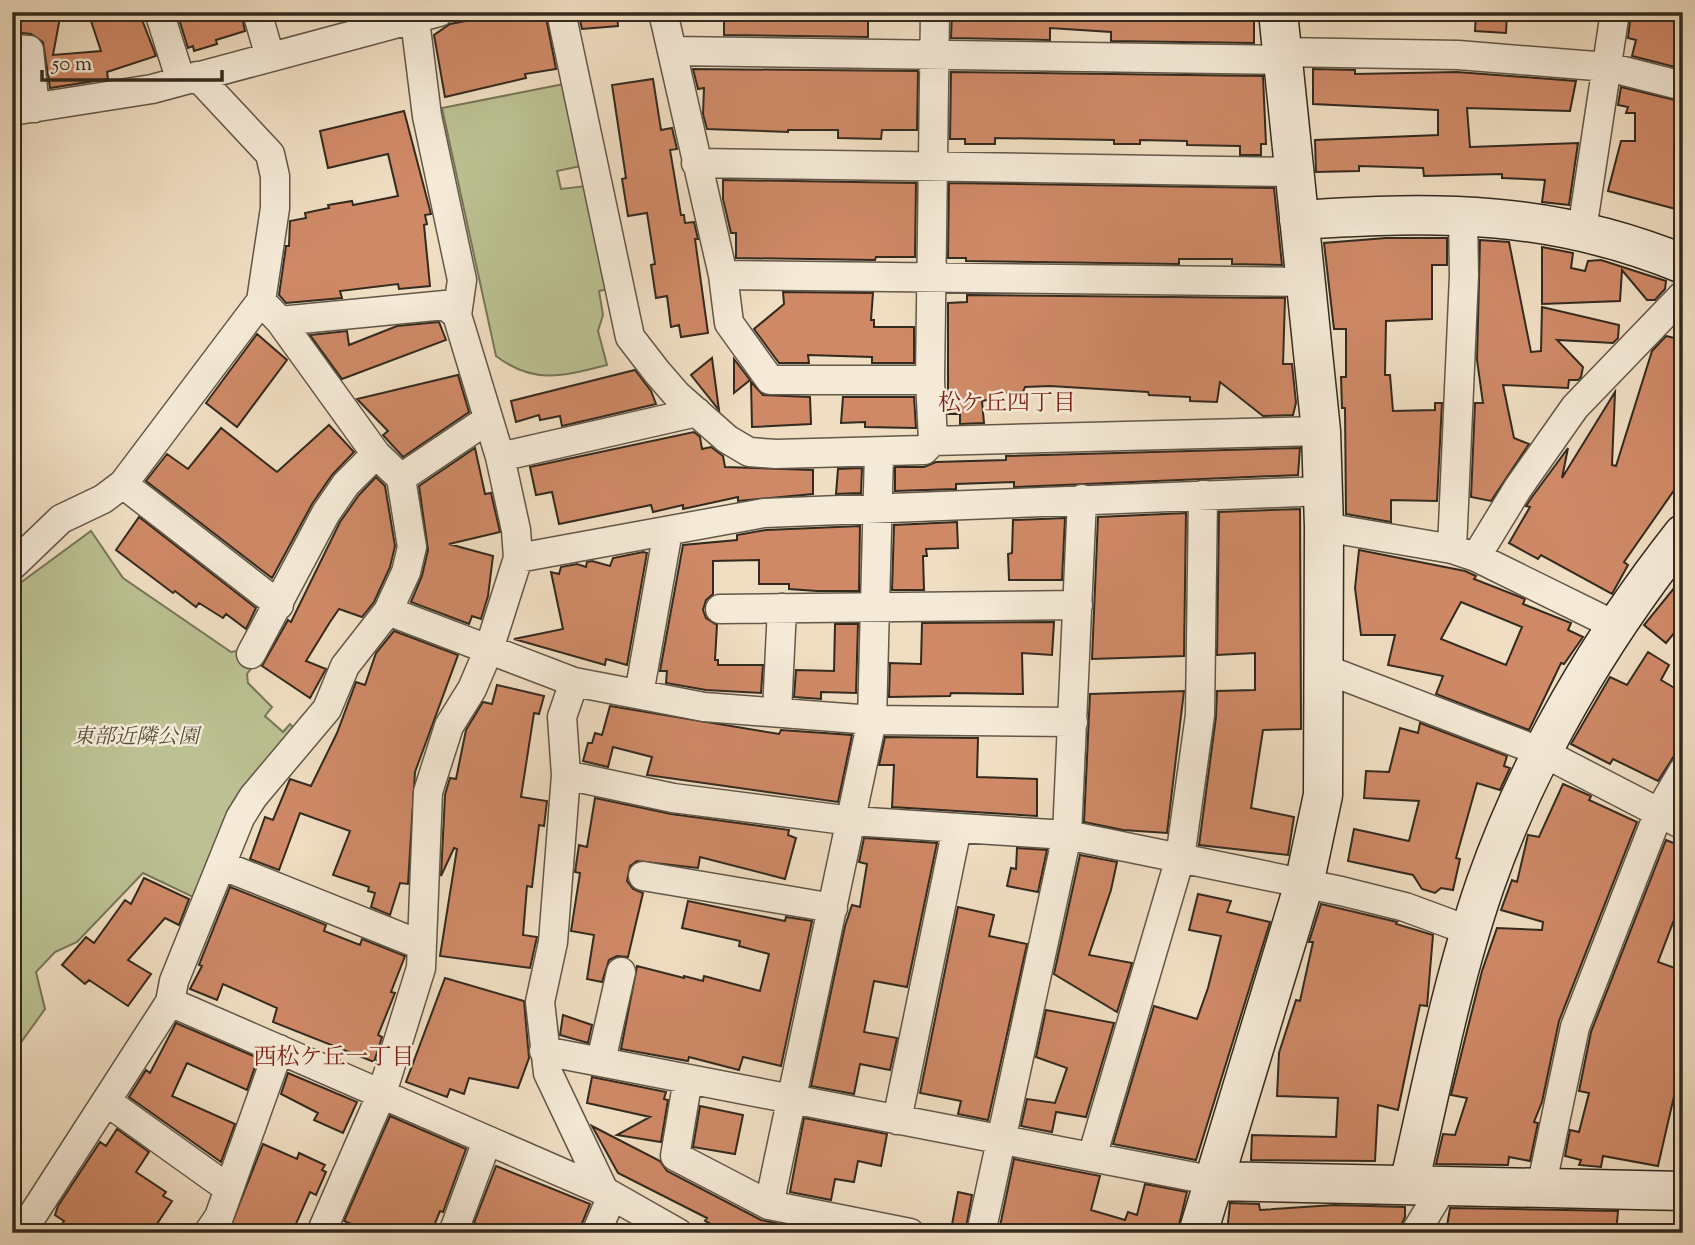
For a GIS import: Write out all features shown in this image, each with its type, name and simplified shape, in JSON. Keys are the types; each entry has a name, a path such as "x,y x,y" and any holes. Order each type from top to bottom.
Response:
{"street":[{"path":"12,566 61,519 103,499 123,484 261,301 275,208 275,176 270,153 189,78 159,12"},
{"path":"257,12 270,57"},
{"path":"561,12 630,337 677,395 727,439 749,452 879,453 924,450 933,441 1321,431"},
{"path":"663,12 723,275 729,323 770,380 930,380"},
{"path":"933,441 930,380 936,12"},
{"path":"1198,1233 1216,1181 1304,884 1323,795 1325,669 1321,431 1278,12"},
{"path":"1582,230 1615,12"},
{"path":"12,50 29,50 24,110 189,78 270,57 359,23 423,15 426,116 462,280 457,315 500,457 516,530 518,558 489,649 472,690 449,726 428,792 421,968 382,1093 321,1233"},
{"path":"673,51 1458,55 1608,67 1683,86"},
{"path":"696,163 1295,172"},
{"path":"1299,220 1399,214 1463,214 1582,230 1649,250 1683,264"},
{"path":"1463,214 1464,553"},
{"path":"723,275 1307,282"},
{"path":"1464,553 1518,488 1575,407 1683,295"},
{"path":"21,1233 170,1002 174,981 228,843 253,797 327,709 345,666 388,611 407,572 412,547 401,478 376,454 280,321 261,301"},
{"path":"280,321 445,305 457,315"},
{"path":"500,457 696,412"},
{"path":"401,478 487,420"},
{"path":"769,1205 872,720 880,507 879,453"},
{"path":"251,654 326,513 346,484 376,454"},
{"path":"123,484 279,605"},
{"path":"518,558 764,513 1203,495 1324,509 1464,553 1616,626"},
{"path":"1092,1157 1181,858 1200,715 1203,495"},
{"path":"981,1233 1067,835 1082,499"},
{"path":"639,694 668,531"},
{"path":"1415,1233 1427,1184 1470,931 1518,805 1544,753 1616,626 1681,538"},
{"path":"720,609 1077,605"},
{"path":"778,712 782,608"},
{"path":"388,611 574,682 704,707 872,720 1073,722"},
{"path":"1325,669 1544,753 1671,819"},
{"path":"574,682 562,718 566,775 553,942 540,1002 548,1073 608,1193 596,1233"},
{"path":"1541,1188 1575,1027 1671,819 1683,771"},
{"path":"566,775 673,798 852,821 1067,835 1405,907 1470,931"},
{"path":"897,1120 957,828"},
{"path":"221,865 421,945"},
{"path":"643,876 833,908"},
{"path":"601,1061 621,972"},
{"path":"170,1002 608,1193 678,1233"},
{"path":"208,1233 219,1217 279,1049"},
{"path":"544,1051 1216,1181 1541,1188 1681,1180"},
{"path":"688,1079 676,1156 769,1205 911,1233"},
{"path":"106,1101 229,1189"},
{"path":"453,1233 487,1141"},
{"path":"40,1205 52,1233"}],"green space":[{"path":"564,84 581,166 557,171 561,189 586,186 608,289 599,291 603,315 598,331 607,365 550,376 523,371 496,356 442,108"},
{"name":"東部近隣公園","path":"91,531 123,578 231,652 247,649 257,661 247,674 248,683 272,707 265,716 283,732 290,724 296,731 226,824 193,897 143,873 77,942 55,952 36,972 45,1009 12,1055 12,589"}],"building":[{"path":"12,12 61,12 53,55 101,51 88,12 139,12 156,56 107,72 108,79 50,88 43,42 31,34 12,32"},
{"path":"190,12 241,12 245,31 216,40 217,44 194,51 193,46 188,48 178,16"},
{"path":"491,12 545,12 556,69 525,74 526,78 445,97 434,35 450,24 492,16"},
{"path":"578,12 617,12 618,26 582,29"},
{"path":"724,12 868,12 868,37 724,35"},
{"path":"952,12 1254,12 1254,43 1111,41 1111,32 1050,28 1050,40 951,38"},
{"path":"1476,12 1507,12 1506,33 1475,31"},
{"path":"1631,12 1683,23 1683,69 1632,56 1636,40 1628,38"},
{"path":"693,69 918,71 917,130 882,130 881,139 838,138 838,130 788,132 707,129 703,114 704,88 698,89"},
{"path":"1313,69 1355,70 1355,74 1457,72 1576,81 1570,111 1467,108 1470,147 1578,143 1569,205 1542,202 1545,180 1502,178 1502,174 1424,176 1423,168 1359,166 1359,171 1316,172 1315,140 1438,135 1438,110 1313,104"},
{"path":"951,72 1263,76 1266,144 1261,144 1261,155 1240,155 1240,146 1187,145 1187,141 1140,140 1140,144 1114,144 1114,140 995,138 995,144 965,144 965,139 950,139"},
{"path":"653,79 661,130 672,128 677,149 670,150 681,215 684,215 685,223 694,222 698,239 695,239 708,333 681,337 679,325 671,327 667,296 656,298 651,265 655,264 647,213 628,216 622,179 626,178 612,85"},
{"path":"1621,87 1683,102 1683,211 1608,191 1621,141 1635,141 1635,113 1626,113 1628,107 1618,105"},
{"path":"404,111 431,214 425,215 427,224 424,225 430,286 399,289 398,284 340,291 342,298 286,303 279,295 286,246 289,246 290,221 306,218 305,213 329,208 328,205 352,201 353,205 398,196 388,154 328,168 320,131"},
{"path":"723,180 916,183 915,257 876,257 875,260 736,258 736,233 731,233 723,199"},
{"path":"949,183 1274,188 1282,265 1232,264 1232,259 1179,259 1179,264 966,261 966,258 948,258"},
{"path":"1386,238 1447,238 1447,265 1432,265 1432,319 1386,321 1385,375 1390,375 1393,411 1435,410 1435,403 1442,403 1437,501 1391,500 1391,522 1346,514 1345,408 1342,408 1341,377 1346,377 1346,329 1334,329 1324,243"},
{"path":"1480,240 1509,242 1531,352 1541,351 1542,307 1619,325 1618,338 1613,343 1557,340 1583,367 1581,377 1578,380 1569,380 1568,388 1503,385 1514,438 1529,444 1491,501 1471,497 1475,403 1483,403 1477,360"},
{"path":"1542,247 1573,253 1571,268 1585,271 1588,261 1601,260 1666,281 1665,289 1655,300 1647,300 1622,270 1620,301 1542,304"},
{"path":"783,292 873,293 871,320 874,320 874,327 914,327 914,363 872,363 872,357 808,355 809,363 779,363 754,329 784,304"},
{"path":"967,295 1285,298 1283,364 1292,364 1296,403 1293,415 1263,416 1220,382 1217,402 1190,401 1190,397 1149,395 1148,392 1050,386 1025,387 1023,392 992,393 992,399 982,401 984,423 960,424 960,414 948,414 948,303 967,302"},
{"path":"439,322 446,340 342,379 310,335 347,331 349,345 397,326"},
{"path":"257,334 287,360 237,427 206,403"},
{"path":"1666,336 1683,340 1683,491 1675,489 1624,562 1628,565 1612,594 1541,555 1538,559 1509,543 1530,507 1526,506 1532,497 1568,448 1562,478 1615,392 1612,465 1616,466 1652,351"},
{"path":"712,358 719,410 691,375"},
{"path":"734,359 750,380 734,393"},
{"path":"635,370 651,391 656,404 562,426 560,416 540,420 539,415 516,422 511,401"},
{"path":"458,375 469,412 403,457 383,435 388,431 357,399"},
{"path":"751,382 763,395 810,397 811,424 752,427"},
{"path":"843,397 914,397 916,428 865,427 865,422 841,423"},
{"path":"329,425 354,452 332,475 312,504 272,578 146,481 167,454 188,469 221,428 277,472"},
{"path":"694,432 700,437 702,449 711,447 723,456 725,467 813,470 813,494 738,501 738,497 683,509 683,505 653,512 651,505 559,524 552,492 536,495 530,467"},
{"path":"475,448 485,494 491,493 500,532 449,544 493,556 488,596 481,619 472,616 469,624 411,602 422,576 428,550 419,486"},
{"path":"1300,448 1298,475 1014,487 1014,482 956,484 956,489 895,491 895,467 924,467 936,462 1006,460 1006,456"},
{"path":"862,468 861,493 836,494 838,469"},
{"path":"376,477 385,486 395,546 390,567 374,602 362,617 339,609 306,661 326,669 310,698 262,666 288,620 291,622 340,522"},
{"path":"1300,509 1301,729 1263,730 1251,808 1294,817 1288,855 1199,845 1217,691 1255,690 1255,653 1217,655 1219,512"},
{"path":"1186,513 1184,656 1092,659 1098,517"},
{"path":"139,517 256,608 246,629 226,614 223,618 199,603 196,607 116,550"},
{"path":"1065,518 1062,580 1009,580 1008,554 1012,553 1013,520"},
{"path":"957,522 958,548 926,549 927,556 923,556 924,590 892,590 894,525"},
{"path":"860,526 859,591 817,591 789,589 789,584 759,584 759,560 713,561 713,594 706,600 703,610 706,618 717,625 715,660 718,660 718,665 763,665 761,693 706,690 666,683 667,671 660,671 683,545 737,540 737,535 766,530"},
{"path":"1359,550 1465,571 1476,576 1474,579 1525,599 1523,604 1571,623 1568,630 1583,637 1564,664 1561,663 1529,730 1436,694 1443,676 1388,665 1395,635 1361,635 1355,588","holes":["1461,602 1522,627 1506,665 1441,639"]},
{"path":"647,553 627,665 606,659 605,665 514,639 563,629 551,572 559,574 561,567 577,564 586,567 587,562 592,561 610,566 613,558"},
{"path":"1683,577 1683,622 1666,643 1644,625"},
{"path":"1054,622 1052,655 1022,653 1023,694 951,693 950,696 889,697 890,663 921,664 922,623"},
{"path":"835,624 858,624 856,693 821,692 821,699 794,697 796,670 834,671"},
{"path":"394,631 458,655 415,772 408,884 400,883 390,915 371,907 375,893 368,891 369,887 333,875 350,831 300,813 279,870 250,859 265,817 273,820 290,779 311,786 337,733 356,682 365,685 376,653"},
{"path":"1648,652 1669,665 1661,680 1683,693 1683,742 1658,781 1613,759 1610,764 1571,744 1610,677 1627,685"},
{"path":"497,685 544,696 539,714 534,713 521,797 547,801 544,826 539,825 532,887 527,886 523,935 537,937 530,968 440,956 457,849 454,848 441,876 445,795 450,778 456,779 466,730 483,702 492,704"},
{"path":"1184,691 1167,833 1123,830 1084,822 1090,694"},
{"path":"610,706 779,734 781,730 852,735 838,802 647,775 652,757 613,747 608,767 583,761 588,743 592,743 595,733 602,735"},
{"path":"1420,723 1507,756 1504,766 1510,768 1500,790 1477,783 1456,858 1460,859 1453,890 1441,888 1435,893 1422,889 1413,875 1348,861 1354,829 1409,841 1419,801 1364,798 1366,771 1389,772 1400,728 1418,733"},
{"path":"885,737 978,738 977,777 1037,779 1037,816 892,807 894,765 879,765"},
{"path":"1563,784 1591,796 1589,800 1637,822 1559,1021 1542,1102 1534,1122 1538,1123 1530,1161 1509,1157 1508,1165 1436,1164 1443,1134 1455,1135 1467,1098 1451,1095 1482,971 1497,928 1542,930 1543,922 1501,910 1512,880 1517,882 1528,835 1539,837"},
{"path":"595,798 671,814 789,830 788,835 796,838 785,879 700,857 698,868 637,861 630,866 627,881 633,889 643,893 628,957 617,956 609,960 602,982 587,979 594,935 571,931 580,873 575,872 579,845 587,847"},
{"path":"864,838 937,843 907,987 874,981 864,1032 897,1038 890,1070 860,1064 854,1094 811,1086 845,926 852,905 860,907 867,864 859,862"},
{"path":"1666,840 1683,847 1683,896 1658,962 1683,971 1683,1057 1658,1166 1603,1156 1601,1167 1579,1165 1581,1160 1565,1156 1570,1130 1579,1132 1589,1093 1579,1091 1591,1032"},
{"path":"1017,848 1047,850 1038,892 1007,886 1011,868 1016,869"},
{"path":"1080,855 1117,862 1111,890 1089,955 1132,963 1117,1012 1054,974"},
{"path":"144,878 189,899 179,925 165,918 128,960 151,974 128,1006 89,980 85,984 62,965 86,937 94,943 125,900 131,904"},
{"path":"230,887 326,925 324,931 360,945 362,939 405,956 391,992 395,993 378,1035 382,1037 374,1062 273,1022 277,1008 223,984 217,1000 190,989 202,966 199,965"},
{"path":"1198,894 1231,901 1227,912 1270,922 1196,1160 1113,1144 1154,1006 1197,1019 1208,988 1221,936 1189,930"},
{"path":"688,901 785,921 786,917 812,921 781,1066 743,1057 739,1070 689,1057 688,1061 621,1049 637,966 703,981 704,976 760,991 769,954 739,946 740,941 682,928"},
{"path":"1321,904 1397,922 1396,924 1433,935 1427,1006 1420,1005 1398,1110 1378,1105 1375,1161 1251,1160 1252,1135 1336,1137 1338,1098 1277,1096 1279,1053 1296,1000 1300,1001 1313,942 1309,942"},
{"path":"958,907 994,915 989,936 1027,944 988,1120 958,1114 961,1101 920,1093"},
{"path":"445,978 524,1001 529,1058 518,1088 469,1078 464,1094 450,1089 447,1097 406,1082"},
{"path":"1046,1010 1114,1023 1086,1117 1056,1112 1052,1132 1021,1126 1027,1099 1055,1103 1067,1068 1036,1057"},
{"path":"563,1015 592,1025 588,1043 560,1035"},
{"path":"176,1023 258,1058 247,1090 187,1063 172,1096 235,1124 221,1162 129,1097 146,1070 150,1073"},
{"path":"288,1073 357,1102 343,1133 314,1120 318,1113 281,1094"},
{"path":"592,1077 666,1092 664,1099 668,1100 661,1142 617,1135 650,1117 587,1103"},
{"path":"700,1106 743,1115 735,1154 693,1147"},
{"path":"390,1116 466,1149 443,1212 440,1211 431,1233 373,1233 344,1221"},
{"path":"804,1118 887,1134 881,1166 858,1161 854,1182 835,1179 831,1200 790,1192"},
{"path":"592,1126 660,1161 667,1171 761,1220 823,1233 728,1233 705,1221 707,1218 618,1173"},
{"path":"117,1129 149,1152 136,1172 166,1192 163,1196 172,1201 151,1233 56,1233 64,1221 55,1215 58,1206 100,1142 106,1146"},
{"path":"263,1144 297,1159 299,1153 325,1165 322,1170 326,1172 316,1195 310,1192 292,1233 228,1233"},
{"path":"1014,1159 1100,1176 1091,1210 1125,1220 1128,1212 1137,1215 1145,1184 1187,1192 1177,1233 999,1231"},
{"path":"496,1166 590,1204 578,1233 497,1233 474,1223"},
{"path":"958,1192 972,1195 965,1233 951,1230"},
{"path":"1230,1203 1259,1204 1260,1210 1334,1205 1405,1207 1405,1217 1398,1232 1227,1233"},
{"path":"1450,1208 1618,1211 1616,1233 1515,1230 1515,1233 1446,1232"}],"district":[{"name":"松ケ丘四丁目","path":"1007,404"},
{"name":"西松ケ丘一丁目","path":"334,1058"}]}
